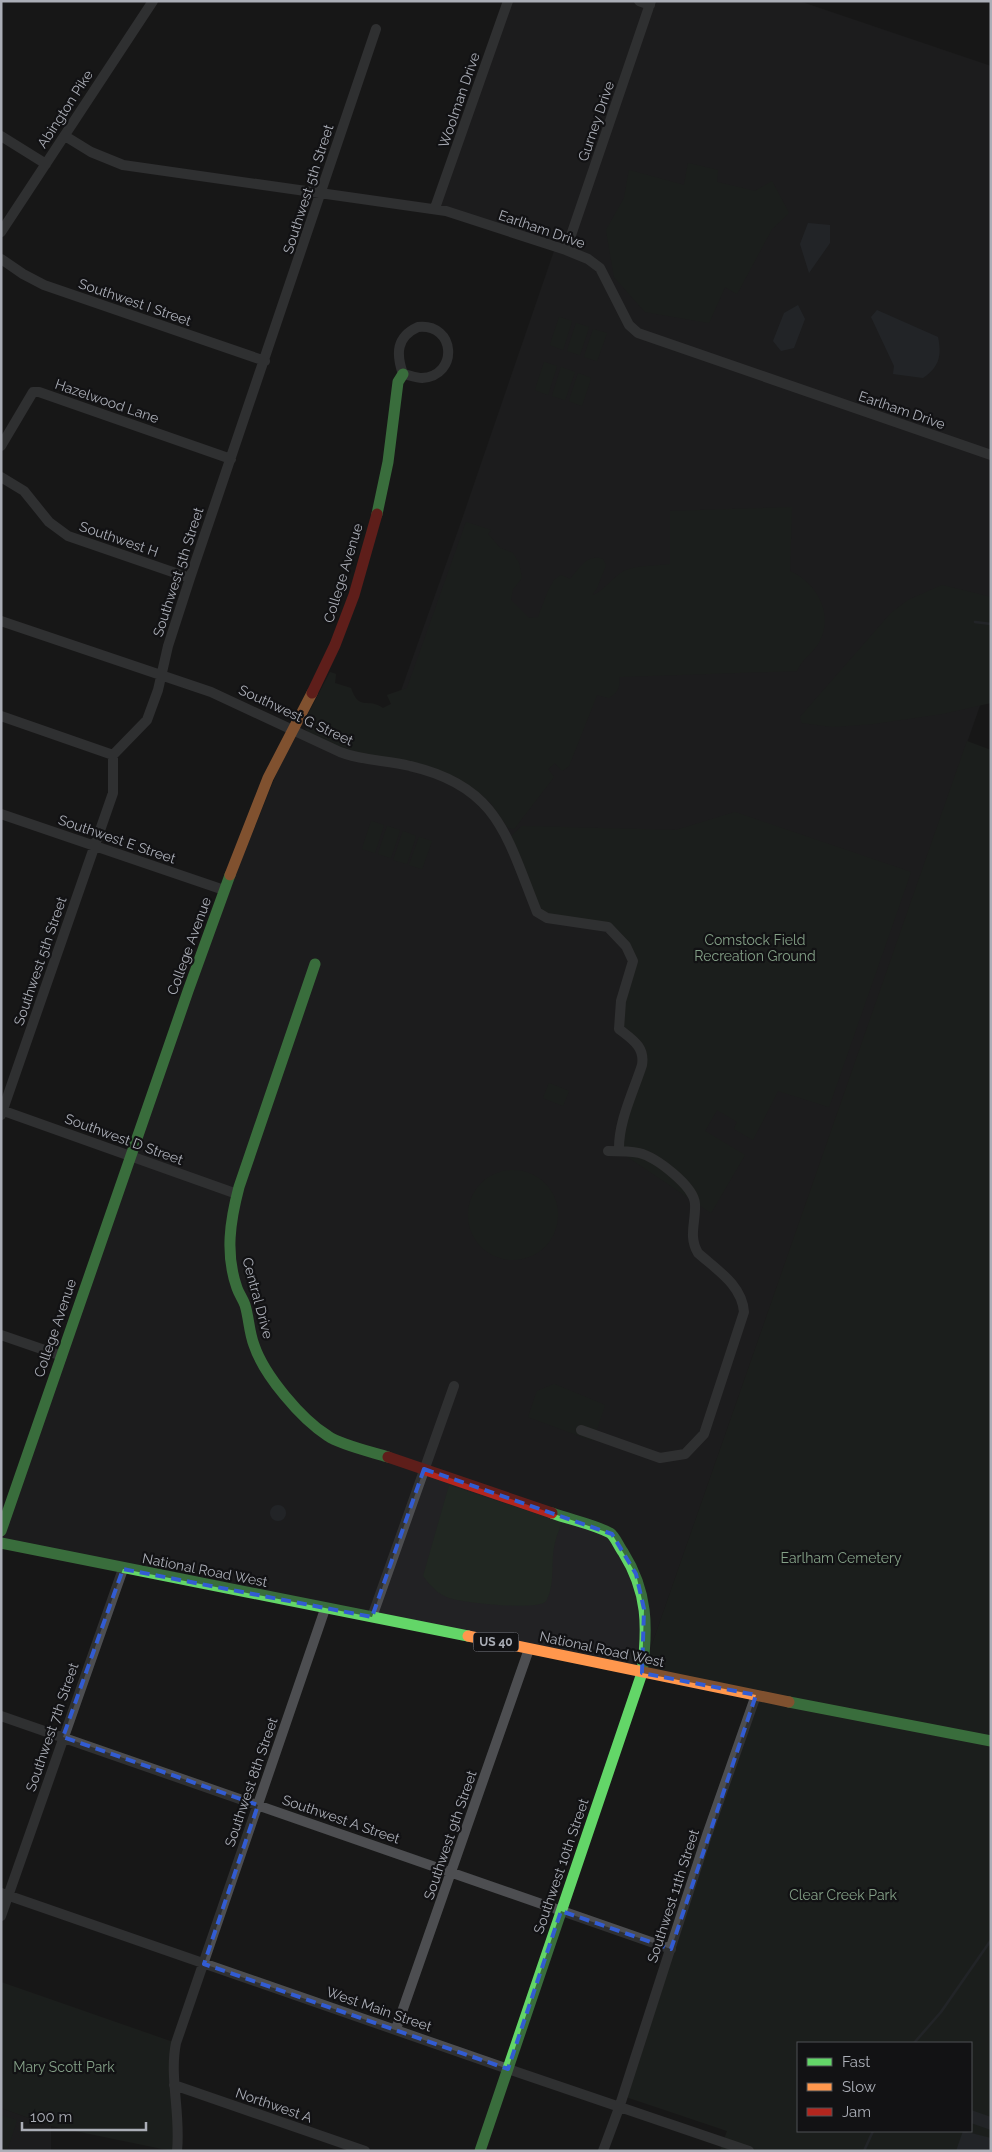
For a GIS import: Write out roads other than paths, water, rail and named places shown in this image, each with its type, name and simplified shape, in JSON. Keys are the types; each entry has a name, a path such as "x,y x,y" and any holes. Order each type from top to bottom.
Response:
{"street":[{"name":"Abington Pike","path":"1,232 153,1"},
{"name":"Woolman Drive","path":"435,208 508,1"},
{"path":"639,1 650,3"},
{"name":"Gurney Drive","path":"566,250 650,3"},
{"name":"Southwest 5th Street","path":"2,1112 113,793 113,755 147,720 154,703 190,578 376,29"},
{"path":"1,136 46,164"},
{"name":"Earlham Drive","path":"64,136 91,152 123,165 321,194 435,208 566,250 588,259 600,268 629,325 638,333 991,455"},
{"name":"Southwest I Street","path":"1,259 44,285 265,361"},
{"name":"College Avenue","path":"424,326 441,334 448,345 448,352 446,363 441,370 422,378 403,374 398,359 399,346 405,334 424,326"},
{"name":"College Avenue","path":"1,1531 224,890 268,778 294,732 335,645 364,565 388,462 398,382 403,374"},
{"name":"Hazelwood Lane","path":"1,446 33,392 39,392 231,459"},
{"name":"Southwest H","path":"1,477 24,491 49,522 68,536 190,578"},
{"name":"Southwest G Street","path":"1,621 232,701 294,732 355,758 410,766 462,786 487,805 501,824 537,912 547,918 608,927 626,946 633,961 621,1000 619,1029 642,1050 644,1057 614,1151 641,1154 661,1165 689,1190 695,1202 692,1228 694,1246 698,1253 739,1292 744,1302 744,1312 704,1434 685,1454 660,1458 581,1430"},
{"path":"1,716 113,755"},
{"name":"Southwest E Street","path":"1,814 224,890"},
{"name":"Central Drive","path":"315,964 230,1219 228,1237 231,1263 237,1290 245,1302 254,1345 259,1358 295,1405 328,1437 612,1534 636,1574 644,1609 646,1635 642,1673"},
{"name":"Southwest D Street","path":"2,1112 237,1194"},
{"path":"1,1335 62,1356"},
{"path":"372,1617 454,1386"},
{"name":"National Road West","path":"1,1544 991,1741"},
{"name":"Southwest 7th Street","path":"1,1916 5,1894 123,1569"},
{"name":"Southwest 8th Street","path":"177,2151 179,2123 174,2085 176,2043 325,1609"},
{"name":"Southwest 9th Street","path":"396,2029 529,1649"},
{"name":"Southwest 10th Street","path":"480,2151 642,1673"},
{"name":"Southwest 11th Street","path":"604,2151 707,1835 756,1695"},
{"name":"Southwest A Street","path":"1,1716 671,1949"},
{"name":"West Main Street","path":"5,1894 619,2108 749,2151"},
{"name":"Northwest A","path":"174,2085 365,2151"}],"waterway":[{"path":"975,622 991,624"},
{"path":"915,2042 941,2012 991,1940"},
{"path":"864,2151 873,2132"}],"park label":[{"name":"Comstock Field Recreation Ground","path":"755,948"},
{"name":"Earlham Cemetery","path":"841,1558"},
{"name":"Clear Creek Park","path":"843,1895"},
{"name":"Mary Scott Park","path":"64,2067"}]}
